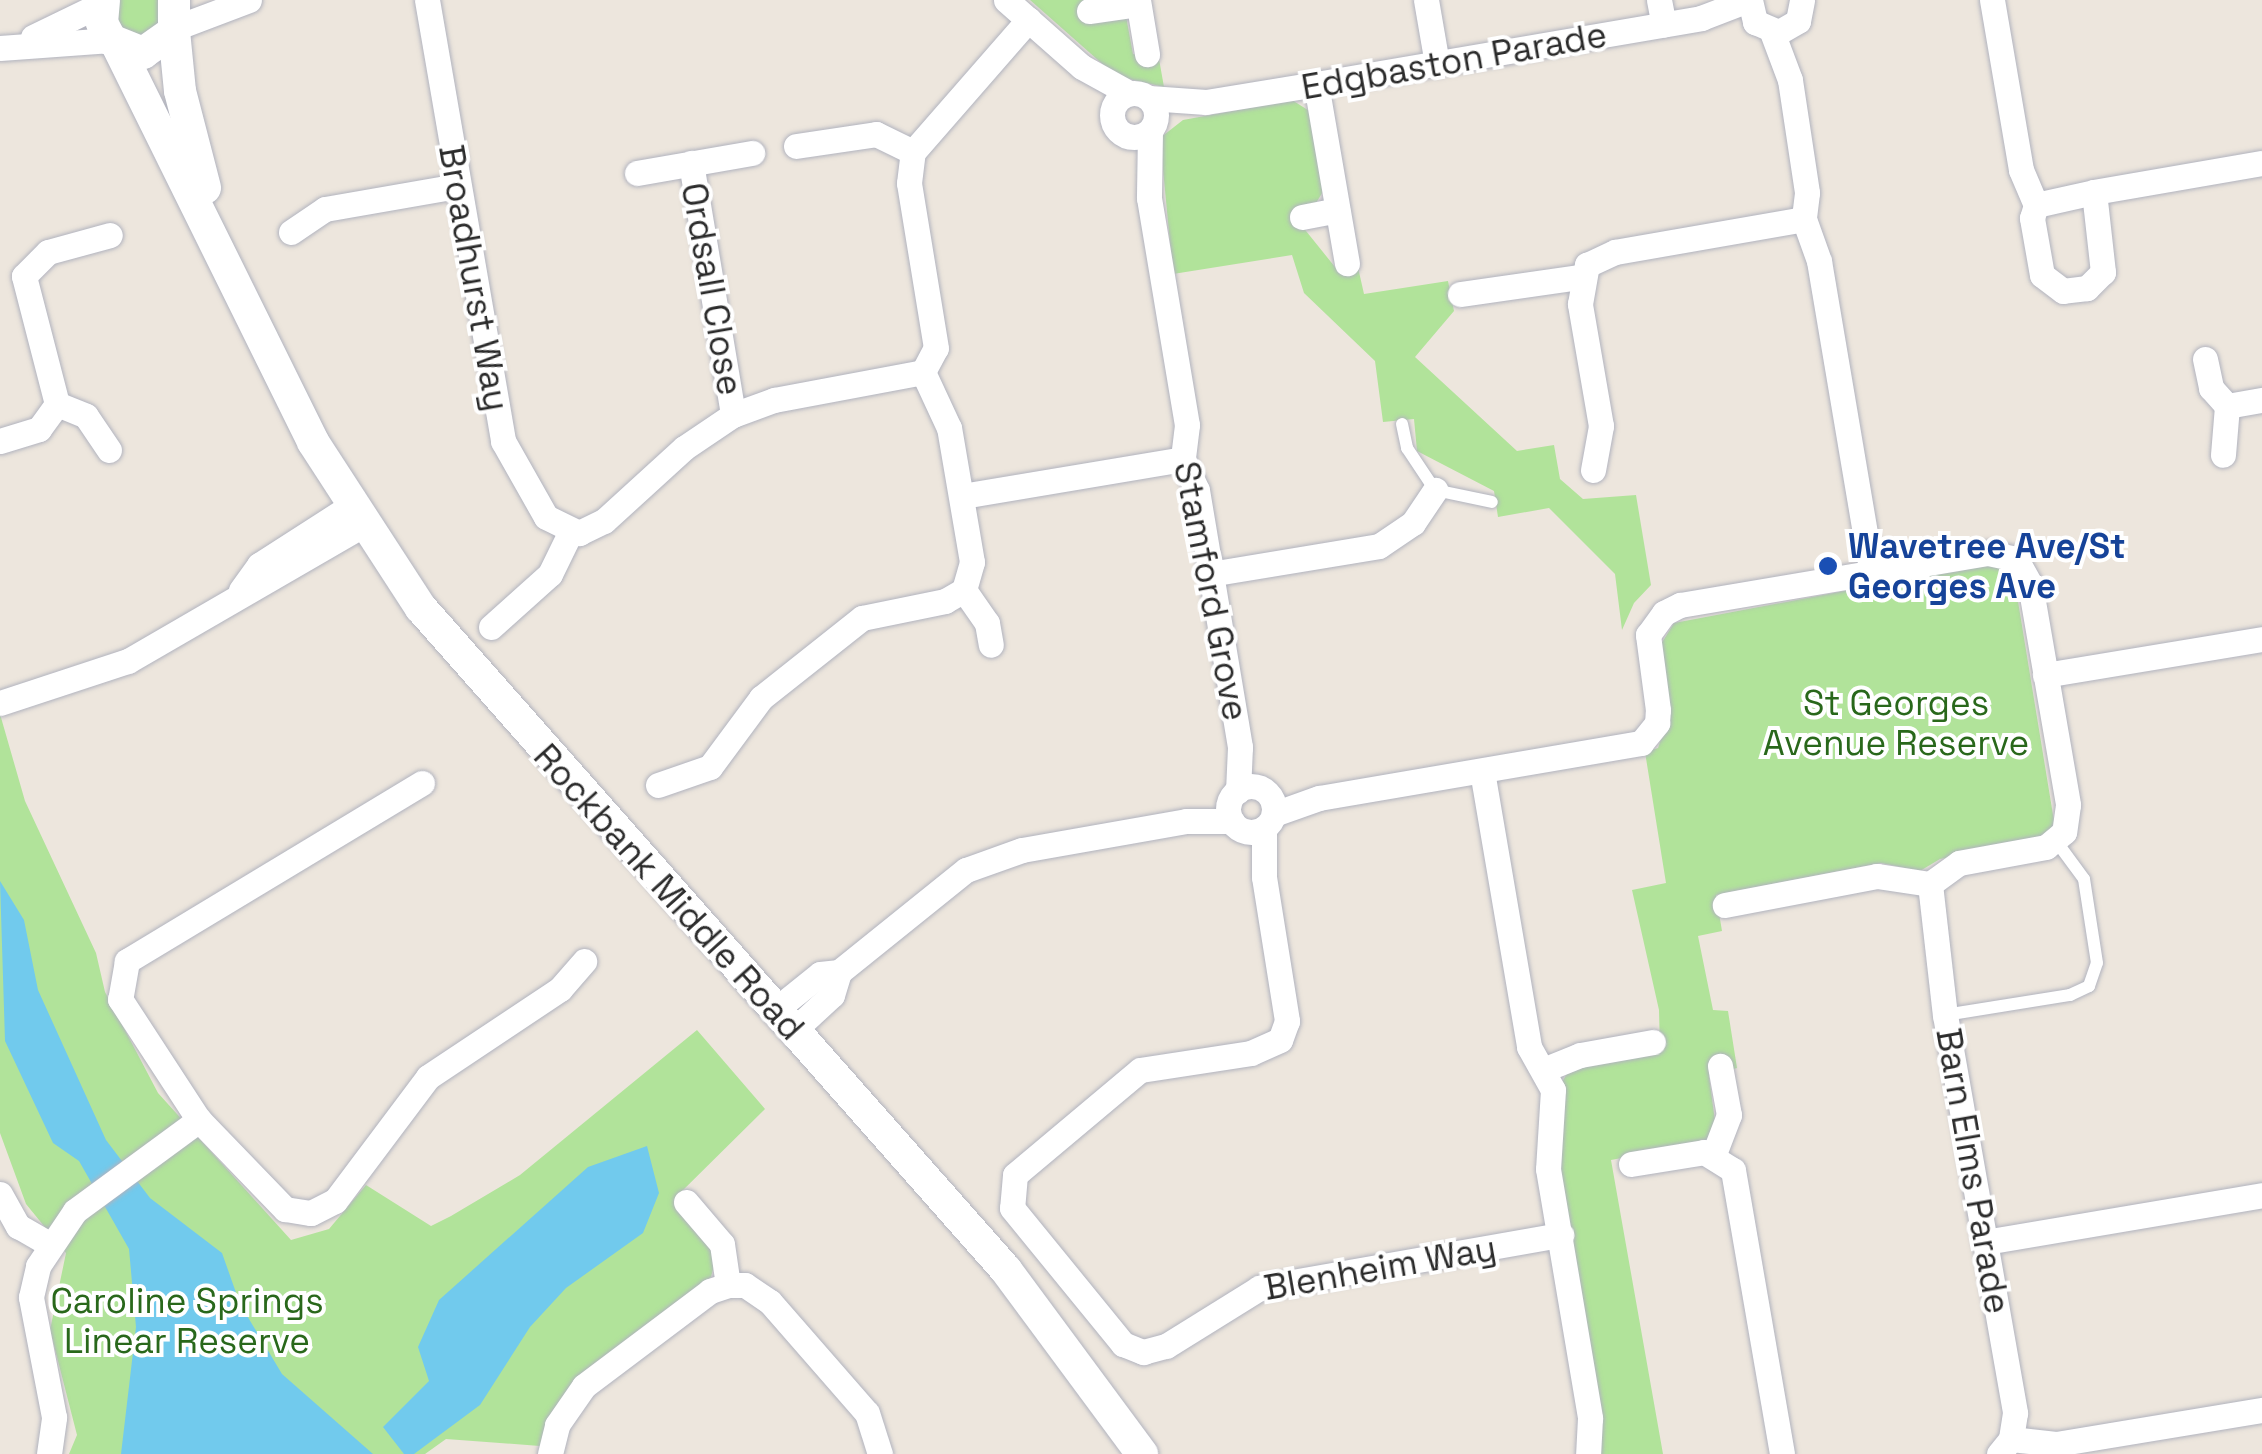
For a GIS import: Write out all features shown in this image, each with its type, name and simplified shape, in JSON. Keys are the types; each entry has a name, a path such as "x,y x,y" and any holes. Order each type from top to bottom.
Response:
{"street":[{"path":"10,46 114,44 143,53 174,20 249,0"},
{"name":"Broadhurst Way","path":"426,0 503,441 546,517 570,532"},
{"path":"1006,0 1137,115"},
{"path":"1426,0 1437,64"},
{"name":"Edgbaston Parade","path":"1137,115 1437,64 1661,12 1701,18 1775,13 1829,0"},
{"path":"1992,0 2021,170 2036,205 2032,218 2042,275 2063,291 2076,292 2097,281 2106,260 2094,192"},
{"path":"10,46 103,1"},
{"name":"Rockbank Middle Road","path":"103,1 102,23 357,515 470,669 1006,1270 1142,1454"},
{"path":"1089,11 1138,2 1146,54"},
{"path":"1775,13 1790,80 1807,193 1804,219 1819,261 1872,574"},
{"path":"492,627 550,574 570,532 604,521 684,448 733,415 774,400 922,372 936,348 909,184 913,152 1029,19"},
{"name":"Rockbank Middle Road","path":"174,20 194,150 242,298"},
{"path":"1316,84 1347,263"},
{"name":"Stamford Grove","path":"1137,115 1186,425 1183,460 1197,490 1251,809"},
{"path":"796,146 876,134 913,152"},
{"name":"Ordsall Close","path":"637,173 752,154"},
{"name":"Ordsall Close","path":"691,163 733,415"},
{"path":"2036,205 2262,164"},
{"path":"291,232 325,209 457,186"},
{"path":"1302,217 1337,210"},
{"path":"1460,294 1580,277 1603,255 1804,219"},
{"path":"57,404 24,276 48,252 110,235"},
{"path":"1580,277 1602,426 1593,470"},
{"path":"2205,359 2212,388 2227,406 2223,455"},
{"path":"658,786 710,767 760,698 862,618 945,601 964,590 972,562 962,496 944,408 922,372"},
{"path":"2227,406 2262,400"},
{"path":"0,440 39,429 57,404"},
{"path":"57,404 86,416 109,450"},
{"path":"962,496 1183,460"},
{"path":"1210,574 1379,546 1413,523 1435,490"},
{"path":"0,703 102,674 241,590 271,584 357,515"},
{"path":"784,1021 832,995 839,972 966,870 1022,850 1628,747 1650,736 1658,710 1648,635 1664,612 1988,553 2016,559 2030,584 2068,805 2068,824 2056,841 1960,863 1930,884 1877,876 1725,905"},
{"path":"964,590 987,624 992,646"},
{"path":"2044,675 2262,639"},
{"path":"1482,771 1529,1047 1552,1090 1546,1148 1590,1418 1588,1454"},
{"path":"422,783 127,961 119,981 128,1016 200,1120 285,1209 311,1213 343,1192 428,1077 560,989 584,961"},
{"name":"Blenheim Way","path":"1251,809 1286,1021 1280,1040 1251,1053 1140,1070 1110,1089 1011,1181 1012,1208 1122,1344 1153,1351 1259,1288 1560,1235"},
{"name":"Barn Elms Parade","path":"1930,884 1946,1016 2015,1413 2005,1447"},
{"path":"1543,1070 1580,1055 1653,1042"},
{"path":"1714,1154 1729,1115 1720,1066"},
{"path":"49,1454 54,1417 32,1297 48,1243 91,1197 200,1120"},
{"path":"1631,1164 1714,1154"},
{"path":"1714,1154 1736,1182 1782,1454"},
{"path":"0,1194 18,1226 48,1243"},
{"path":"1985,1242 2262,1195"},
{"path":"686,1202 722,1244 728,1285"},
{"path":"550,1454 556,1425 584,1386 710,1291 728,1285 745,1285 770,1302 867,1413 880,1454"},
{"path":"2005,1447 2118,1444 2262,1410"}],"lane":[{"path":"1402,424 1407,448 1435,490 1492,502"},
{"path":"1946,1016 2070,995 2089,986 2097,962 2084,879 2056,841"}],"green space":[{"path":"119,0 160,0 165,16 146,40 118,28"},
{"path":"1030,0 1123,0 1133,54 1159,59 1164,87 1116,76"},
{"path":"1292,100 1311,112 1324,190 1302,226 1335,267 1357,263 1364,294 1448,281 1454,311 1415,357 1517,451 1554,445 1560,479 1583,499 1636,495 1651,585 1634,603 1622,630 1615,574 1549,508 1498,517 1494,491 1417,451 1414,419 1383,422 1375,361 1304,293 1292,255 1173,274 1160,138 1183,120"},
{"name":"St Georges Avenue Reserve","path":"1992,563 2009,572 2016,589 2054,821 2050,833 2038,841 1940,859 1920,871 1881,863 1716,895 1722,931 1698,936 1713,1010 1728,1011 1737,1068 1709,1076 1715,1121 1707,1142 1611,1160 1663,1454 1598,1454 1557,1158 1561,1084 1569,1070 1660,1050 1659,1010 1632,890 1666,883 1645,752 1658,748 1668,718 1658,649 1674,623"},
{"name":"Caroline Springs Linear Reserve","path":"0,714 25,801 96,953 105,992 158,1093 291,1240 329,1229 366,1185 431,1226 451,1216 520,1175 697,1030 765,1109 675,1198 718,1251 711,1277 540,1446 446,1439 425,1454 69,1454 77,1435 50,1330 66,1253 26,1204 0,1133"}],"water":[{"path":"0,881 24,920 38,990 106,1140 150,1198 222,1253 240,1304 282,1374 373,1454 121,1454 136,1327 129,1249 79,1161 53,1143 5,1041"},
{"path":"647,1146 659,1193 643,1233 566,1288 530,1327 480,1405 414,1454 404,1454 383,1427 429,1381 418,1347 439,1300 588,1167"}],"place":[{"name":"Wavetree Ave/St Georges Ave","path":"1828,566"}]}
